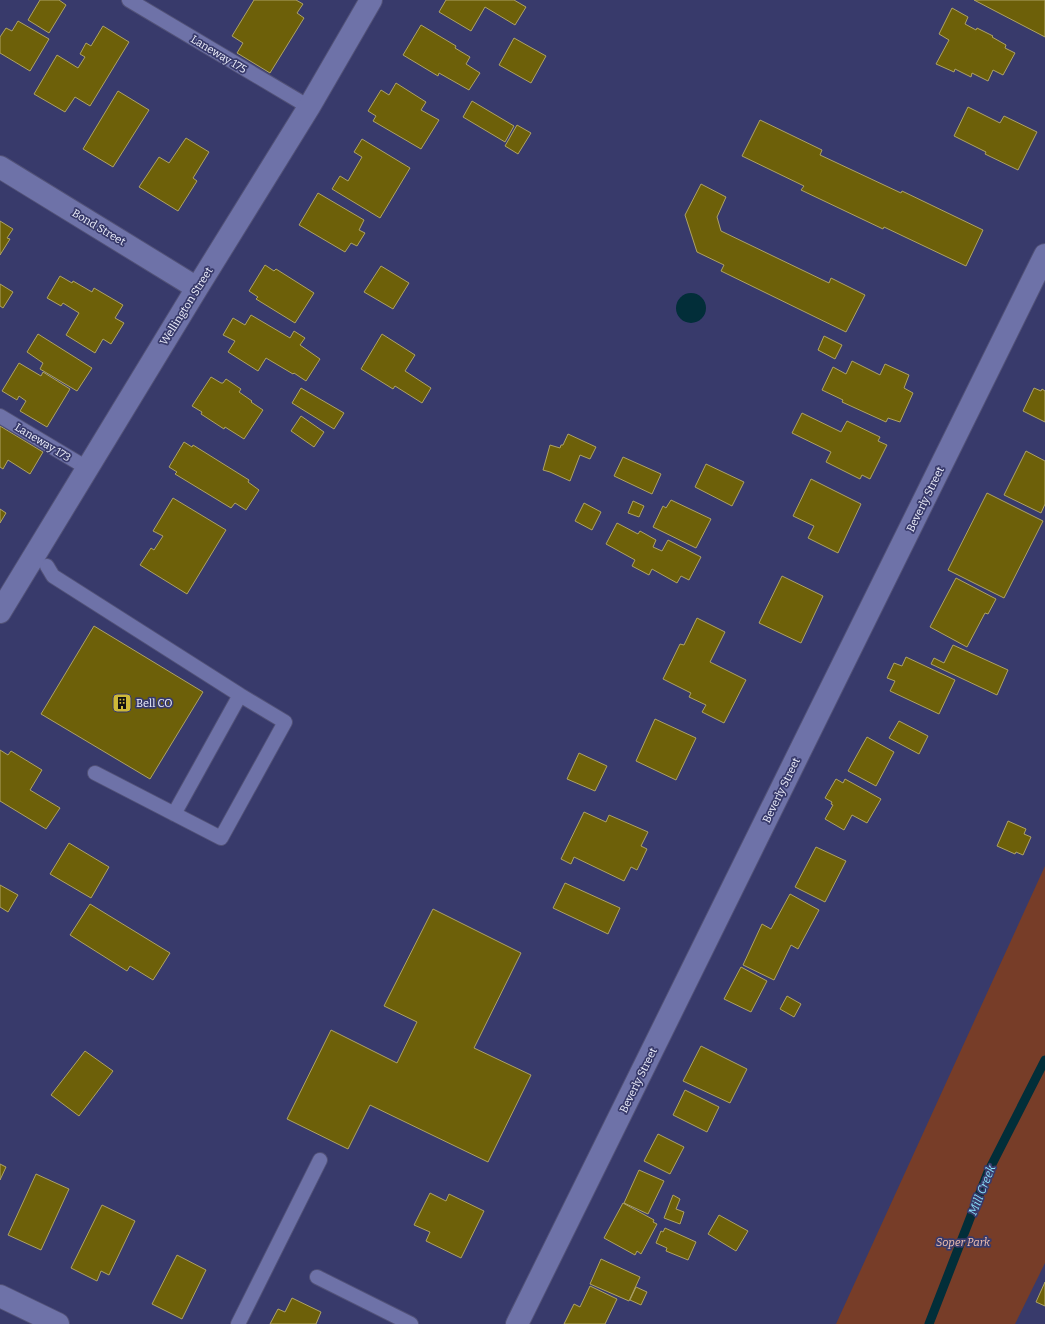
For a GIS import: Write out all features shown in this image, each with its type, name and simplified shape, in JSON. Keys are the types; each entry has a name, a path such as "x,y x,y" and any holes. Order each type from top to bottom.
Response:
{"street":[{"name":"Wellington Street","path":"0,612 197,288 310,107 372,0"},
{"name":"Bond Street","path":"0,167 197,288"},
{"name":"Beverly Street","path":"517,1324 1045,255"},
{"path":"0,1296 58,1324"}],"lane":[{"name":"Laneway 175","path":"130,0 310,107"},
{"name":"Laneway 173","path":"0,416 87,468"},
{"path":"47,566 53,576 285,722 221,838 95,773"},
{"path":"174,814 240,695"},
{"path":"238,1324 320,1160"},
{"path":"317,1278 411,1324"}],"green space":[{"name":"Soper Park","path":"1045,866 1045,1263 1015,1324 836,1324"}],"water":[{"path":"691,293 702,297 706,308 702,319 691,323 680,319 676,308 680,297"}],"building":[{"path":"40,0 59,0 66,5 49,33 28,20"},
{"path":"254,0 296,0 303,4 297,13 304,18 270,73 237,53 243,43 232,36"},
{"path":"446,0 514,0 526,7 515,25 485,7 471,31 439,12"},
{"path":"974,0 1045,0 1045,37"},
{"path":"952,8 968,17 965,24 993,36 992,37 1006,45 1005,48 1015,53 1003,75 993,70 988,81 972,73 971,77 955,69 954,72 936,64 949,40 939,34"},
{"path":"18,21 49,39 30,71 0,53 0,37 6,28 12,31"},
{"path":"421,25 456,46 455,48 470,57 466,64 480,73 469,90 439,73 438,76 403,55"},
{"path":"103,26 129,42 90,106 75,97 65,112 34,94 57,55 78,68 85,57 80,54 86,43 91,46"},
{"path":"514,38 546,56 531,83 499,65"},
{"path":"396,83 426,102 421,110 439,120 421,149 373,121 376,116 368,111 381,90 389,95"},
{"path":"118,91 149,110 113,167 83,149"},
{"path":"472,101 514,126 505,142 463,117"},
{"path":"968,107 1000,123 1004,116 1037,132 1018,170 985,154 986,152 954,136"},
{"path":"760,120 822,150 820,155 901,193 902,191 983,230 966,266 801,190 804,186 742,156"},
{"path":"517,125 531,133 518,154 505,146"},
{"path":"186,138 209,152 193,178 197,181 178,211 139,187 159,157 169,163"},
{"path":"362,139 410,168 380,218 332,189 340,176 348,181 362,157 354,152"},
{"path":"701,184 726,197 717,217 721,231 829,283 831,278 865,295 846,332 721,271 724,265 697,252 685,215"},
{"path":"318,193 364,220 359,230 365,233 357,246 351,243 345,252 299,225"},
{"path":"0,221 13,229 7,238 10,239 0,255"},
{"path":"265,265 274,271 276,269 314,293 295,323 256,299 258,297 249,291"},
{"path":"381,266 409,283 393,309 364,292"},
{"path":"60,276 72,283 73,281 92,292 94,288 123,305 115,318 124,323 111,344 103,339 95,353 66,335 79,313 63,303 61,306 47,298"},
{"path":"0,284 13,292 3,308 0,306"},
{"path":"251,315 290,338 294,331 305,338 300,345 320,359 306,381 266,358 258,371 228,352 235,341 223,335 233,318 245,325"},
{"path":"38,334 92,368 77,391 40,369 43,363 27,352"},
{"path":"382,334 415,355 405,371 431,388 422,403 395,386 393,389 361,369"},
{"path":"824,336 842,345 835,359 818,350"},
{"path":"852,361 880,375 885,364 909,375 904,388 913,393 900,422 888,418 886,422 842,402 843,400 822,390 833,367 846,374"},
{"path":"19,363 41,376 43,372 70,389 47,427 20,411 26,401 19,396 17,400 2,391"},
{"path":"211,377 221,383 223,383 226,379 241,389 239,392 263,410 244,439 225,427 224,429 201,414 202,412 192,406"},
{"path":"301,388 344,413 334,429 292,403"},
{"path":"1034,388 1045,391 1045,422 1023,411"},
{"path":"802,413 841,432 847,421 880,437 878,441 887,445 870,479 862,475 860,479 826,462 831,452 792,433"},
{"path":"301,416 324,432 314,447 291,431"},
{"path":"0,426 43,452 30,474 8,460 3,469 0,467"},
{"path":"568,434 596,447 590,459 580,455 570,481 543,470 550,445 560,448"},
{"path":"184,442 192,447 193,445 249,480 248,482 259,490 246,510 235,503 231,508 175,474 177,472 169,467"},
{"path":"1026,451 1045,461 1045,504 1041,513 1004,495"},
{"path":"623,457 661,474 652,494 614,476"},
{"path":"706,464 744,482 732,506 695,487"},
{"path":"811,479 861,504 838,553 808,538 814,526 793,516"},
{"path":"987,493 1043,521 1004,598 948,570"},
{"path":"173,498 226,530 187,594 140,565 151,548 154,550 163,536 153,531"},
{"path":"671,500 711,519 696,548 653,527 663,506 666,508"},
{"path":"633,501 644,506 639,517 628,513"},
{"path":"584,503 601,512 592,530 575,521"},
{"path":"0,509 6,513 0,523"},
{"path":"617,523 638,534 640,531 656,540 653,547 662,551 668,540 701,557 689,580 681,576 677,583 652,569 649,575 632,566 635,560 606,544"},
{"path":"782,576 823,596 801,643 759,623"},
{"path":"956,578 996,599 988,614 985,613 967,647 930,627"},
{"path":"697,618 725,632 710,662 746,680 724,723 702,712 706,705 689,697 691,693 663,679 680,644 684,645"},
{"name":"Bell CO","path":"94,626 203,692 150,779 41,714"},
{"path":"953,645 1008,670 997,695 931,664 934,658 944,663"},
{"path":"906,657 955,680 939,714 890,691 895,681 887,678 894,663 902,666"},
{"path":"655,719 696,738 676,780 636,761"},
{"path":"899,721 928,736 919,754 889,738"},
{"path":"867,737 894,752 876,786 848,771"},
{"path":"0,750 8,755 11,751 42,770 30,790 60,808 46,829 0,801"},
{"path":"579,753 607,766 595,791 567,779"},
{"path":"836,779 843,783 845,779 881,799 867,823 852,815 844,830 825,819 833,805 831,804 832,802 825,798"},
{"path":"584,812 606,822 609,815 648,832 641,846 647,849 637,870 631,867 624,881 574,857 571,864 561,859"},
{"path":"1008,821 1026,829 1024,834 1031,837 1023,855 1016,852 1015,854 997,846"},
{"path":"69,843 109,867 91,898 50,874"},
{"path":"816,847 846,861 825,902 795,887"},
{"path":"565,883 620,908 608,934 553,908"},
{"path":"0,885 18,895 8,912 0,907"},
{"path":"790,894 819,910 798,949 791,945 774,980 743,965 762,924 771,929"},
{"path":"90,904 170,953 153,980 130,966 127,971 70,935"},
{"path":"433,909 521,953 474,1048 531,1075 488,1162 370,1105 348,1149 287,1119 331,1030 397,1063 417,1022 384,1006"},
{"path":"741,967 767,981 751,1012 724,999"},
{"path":"787,996 801,1004 794,1017 780,1009"},
{"path":"701,1046 747,1069 730,1103 683,1081"},
{"path":"85,1051 113,1071 79,1116 51,1095"},
{"path":"685,1090 719,1107 707,1132 673,1115"},
{"path":"658,1134 684,1147 670,1174 644,1161"},
{"path":"0,1164 6,1167 0,1180"},
{"path":"639,1170 664,1181 648,1214 624,1203"},
{"path":"36,1174 69,1189 41,1250 8,1235"},
{"path":"430,1193 446,1201 449,1194 484,1211 461,1258 426,1241 430,1232 414,1225"},
{"path":"673,1195 680,1199 676,1209 684,1212 680,1224 664,1218"},
{"path":"623,1203 654,1220 653,1222 657,1224 641,1254 637,1251 635,1255 604,1238"},
{"path":"102,1205 135,1221 109,1275 101,1271 97,1281 71,1268"},
{"path":"719,1215 748,1231 736,1251 708,1234"},
{"path":"665,1228 696,1242 688,1260 666,1251 667,1248 656,1243 661,1231 663,1232"},
{"path":"177,1255 206,1270 182,1319 152,1304"},
{"path":"601,1259 640,1277 629,1301 590,1284"},
{"path":"1045,1282 1045,1306 1036,1302"},
{"path":"590,1286 617,1299 605,1324 564,1324 574,1304 580,1307"},
{"path":"636,1287 647,1292 641,1305 630,1300"},
{"path":"292,1298 321,1312 316,1324 270,1324 278,1309 285,1312"}],"waterway":[{"name":"Mill Creek","path":"929,1324 988,1172 1045,1060"}],"place":[{"name":"Bell CO","path":"122,703"}]}
